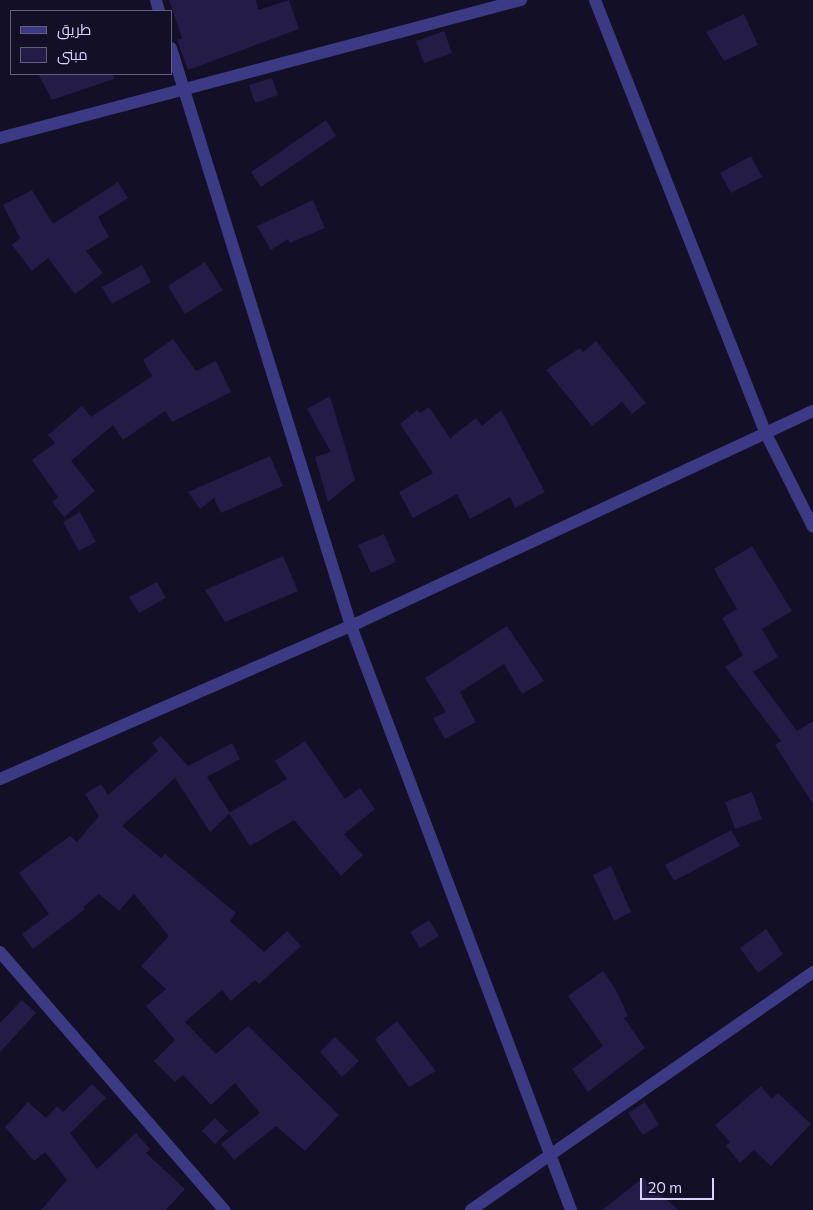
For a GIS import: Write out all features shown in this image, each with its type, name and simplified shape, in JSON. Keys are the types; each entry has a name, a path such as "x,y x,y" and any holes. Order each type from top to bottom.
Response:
{"street":[{"path":"0,138 185,91 521,0"},
{"path":"595,0 765,432 813,527"},
{"path":"172,51 351,626 571,1210"},
{"path":"0,780 351,626 813,410"},
{"path":"0,952 224,1210"},
{"path":"471,1210 813,972"}],"building":[{"path":"169,0 256,0 258,10 289,0 299,29 188,70 177,40 182,38"},
{"path":"744,14 758,45 724,61 706,32"},
{"path":"444,31 452,53 424,63 416,41"},
{"path":"39,75 113,75 114,79 52,100"},
{"path":"272,78 278,95 255,103 249,85"},
{"path":"326,120 336,136 261,187 251,172"},
{"path":"751,156 762,177 731,193 720,173"},
{"path":"118,182 128,198 98,217 109,237 86,251 103,273 75,294 48,258 32,271 12,245 20,238 3,205 32,190 53,224"},
{"path":"313,200 325,228 290,243 288,239 271,250 257,226"},
{"path":"205,262 223,290 185,314 168,286"},
{"path":"142,265 151,282 112,304 102,287"},
{"path":"173,339 196,371 216,361 231,392 172,422 165,411 123,440 113,425 71,461 95,491 64,517 52,502 58,497 32,460 55,443 48,435 82,406 91,417 152,376 143,360"},
{"path":"596,341 646,403 632,414 622,402 592,426 546,370 580,348 583,352"},
{"path":"330,396 355,480 328,502 315,457 331,452 307,409"},
{"path":"429,407 450,438 476,418 482,426 501,410 545,492 515,508 510,497 470,519 457,494 413,518 399,492 433,473 400,424 417,410 420,413"},
{"path":"270,456 283,486 221,513 214,498 200,509 188,492"},
{"path":"80,512 96,542 79,551 63,522"},
{"path":"384,534 396,562 371,573 358,545"},
{"path":"752,546 792,611 762,629 778,657 753,672 797,731 813,721 813,804 775,745 781,741 725,667 743,655 722,618 737,609 714,569"},
{"path":"283,556 298,591 225,622 205,590"},
{"path":"157,582 166,598 139,613 129,597"},
{"path":"507,626 544,681 522,694 504,664 460,692 476,722 445,739 433,718 446,712 425,678"},
{"path":"161,736 188,766 232,743 240,759 207,777 230,813 210,832 175,778 122,826 161,858 165,854 236,913 230,921 264,952 287,931 301,946 259,984 255,980 231,1001 222,990 185,1022 216,1054 248,1026 339,1115 305,1151 276,1126 234,1160 221,1144 260,1113 235,1083 211,1105 183,1075 175,1082 154,1061 175,1040 146,1006 166,989 141,966 169,936 134,894 119,911 99,894 83,907 85,909 33,949 22,934 49,914 19,873 70,836 77,842 99,816 85,794 101,784 108,795 158,751 152,743"},
{"path":"305,741 345,799 360,788 375,809 344,834 363,855 341,876 294,820 250,846 229,813 287,779 275,761"},
{"path":"752,792 762,819 735,829 725,802"},
{"path":"731,830 740,846 674,881 665,865"},
{"path":"611,866 631,912 614,921 593,875"},
{"path":"429,920 439,936 420,948 410,932"},
{"path":"766,929 783,954 758,973 740,948"},
{"path":"603,971 616,990 628,1016 624,1018 645,1048 588,1092 572,1069 603,1046 568,996"},
{"path":"22,1000 36,1013 0,1052 0,1023"},
{"path":"397,1021 436,1071 409,1087 375,1039"},
{"path":"335,1037 359,1061 342,1077 320,1052"},
{"path":"92,1084 106,1098 70,1133 97,1169 136,1133 150,1149 146,1153 185,1189 166,1210 41,1210 67,1180 45,1152 34,1161 5,1127 28,1102 46,1118 57,1106 63,1112"},
{"path":"761,1086 772,1099 778,1093 811,1124 771,1166 754,1150 740,1163 726,1146 730,1142 715,1125"},
{"path":"645,1102 659,1125 643,1135 628,1113"},
{"path":"215,1118 228,1131 215,1144 202,1131"},
{"path":"643,1178 678,1210 602,1210"}]}
